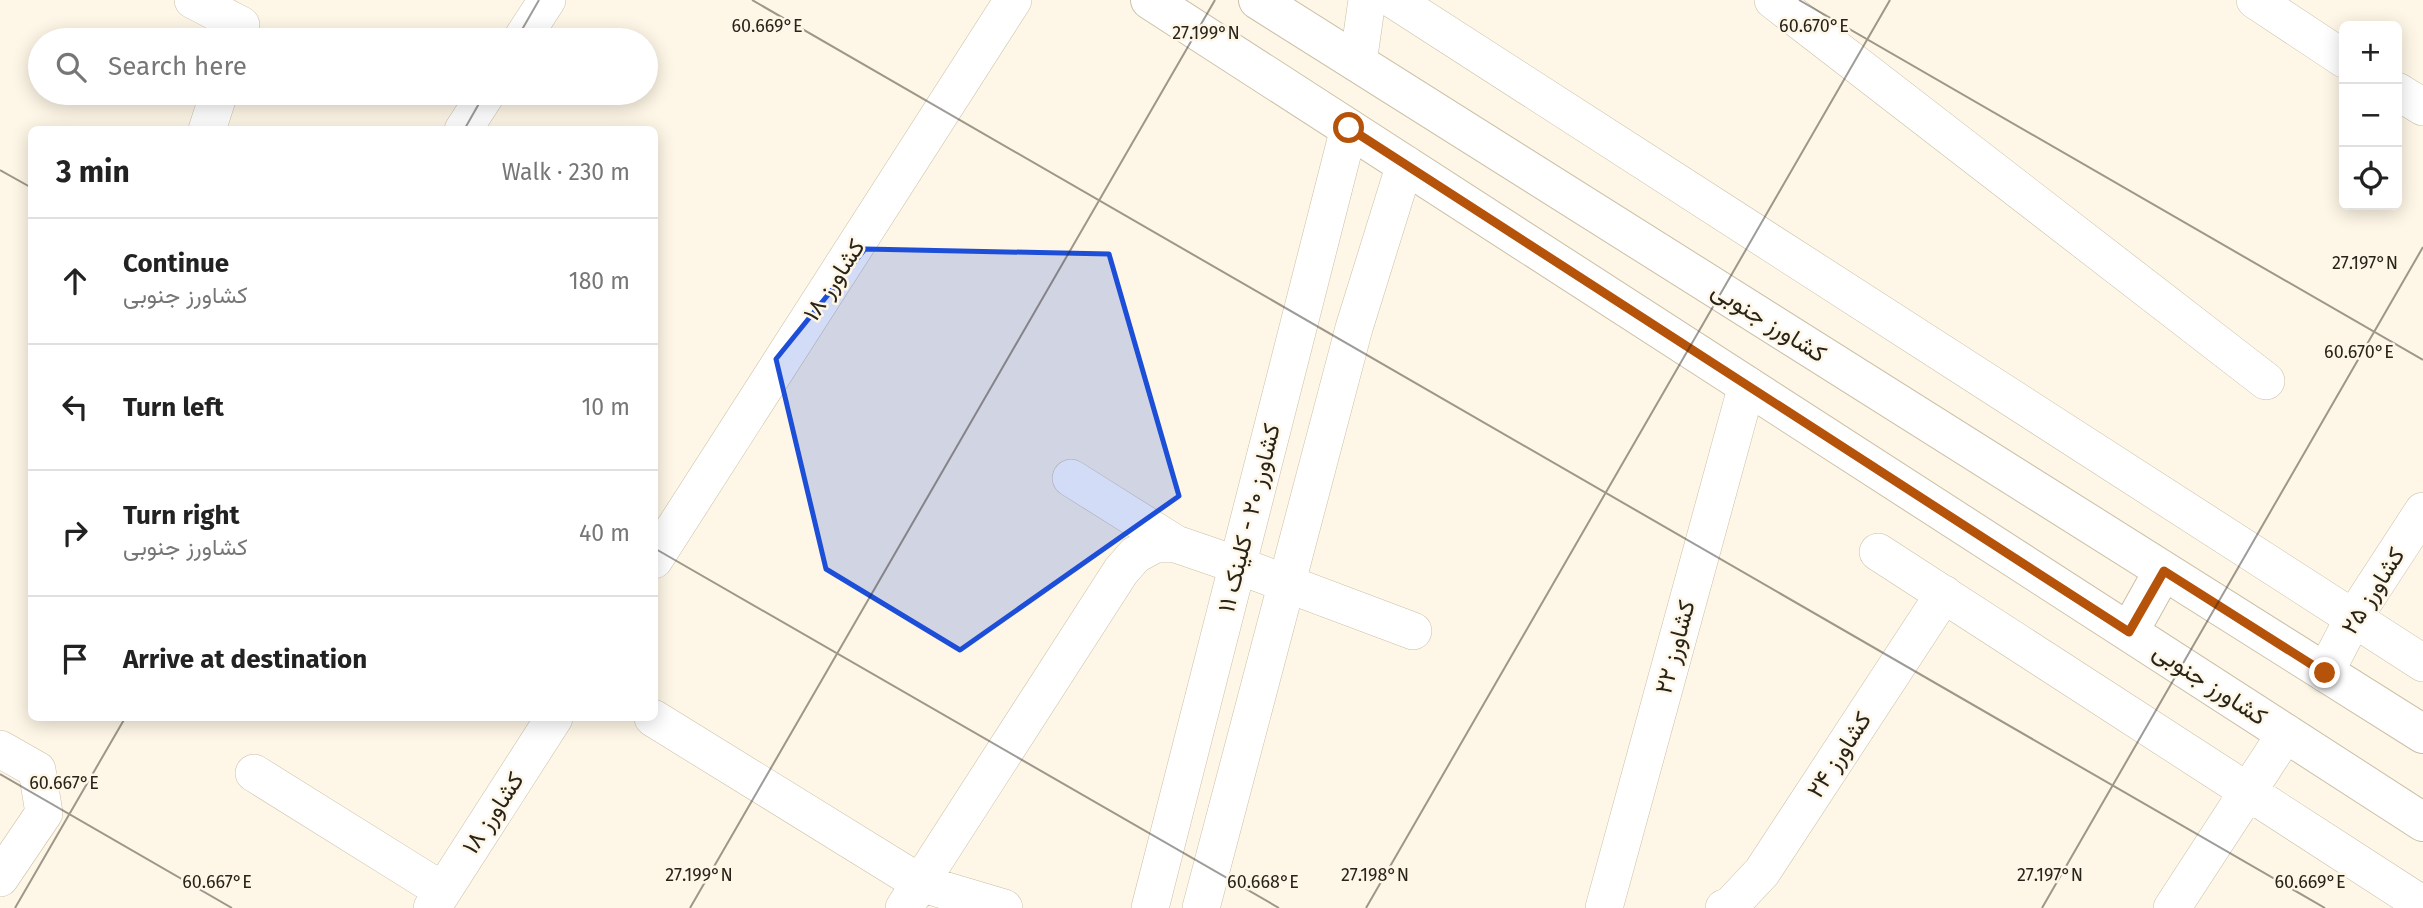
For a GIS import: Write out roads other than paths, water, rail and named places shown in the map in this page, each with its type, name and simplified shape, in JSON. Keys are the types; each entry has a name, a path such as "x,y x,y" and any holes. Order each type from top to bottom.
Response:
{"main road":[{"name":"کشاورز جنوبی","path":"1150,0 2423,822"},
{"name":"کشاورز جنوبی","path":"1258,0 2423,734"},
{"path":"2129,632 2164,571"}],"street":[{"path":"194,0 242,22"},
{"path":"529,28 548,0"},
{"name":"کشاورز ۱۸","path":"658,554 1013,0"},
{"path":"1358,63 1367,0"},
{"path":"1394,0 2423,663"},
{"path":"1773,0 2266,381"},
{"path":"2255,0 2339,56"},
{"path":"208,126 215,105"},
{"path":"466,126 479,105"},
{"name":"کشاورز ۲۰ - کلینک ۱۱","path":"1153,895 1349,128"},
{"path":"1153,895 1212,905 1287,583 1354,328 1405,164"},
{"name":"کشاورز ۲۲","path":"1604,908 1747,385"},
{"path":"1071,478 1176,544 1413,631"},
{"name":"کشاورز ۲۵","path":"2325,673 2354,617 2423,511"},
{"path":"912,896 1121,571 1136,555 1155,544 1176,544"},
{"path":"1878,552 2423,905"},
{"name":"کشاورز ۲۴","path":"1724,908 1731,905 1762,872 1944,594"},
{"name":"کشاورز ۱۸","path":"437,899 552,721"},
{"path":"657,721 912,896 1004,908"},
{"path":"2172,908 2286,733"},
{"path":"0,748 37,770 44,813 0,878"},
{"path":"254,774 437,899"}]}
